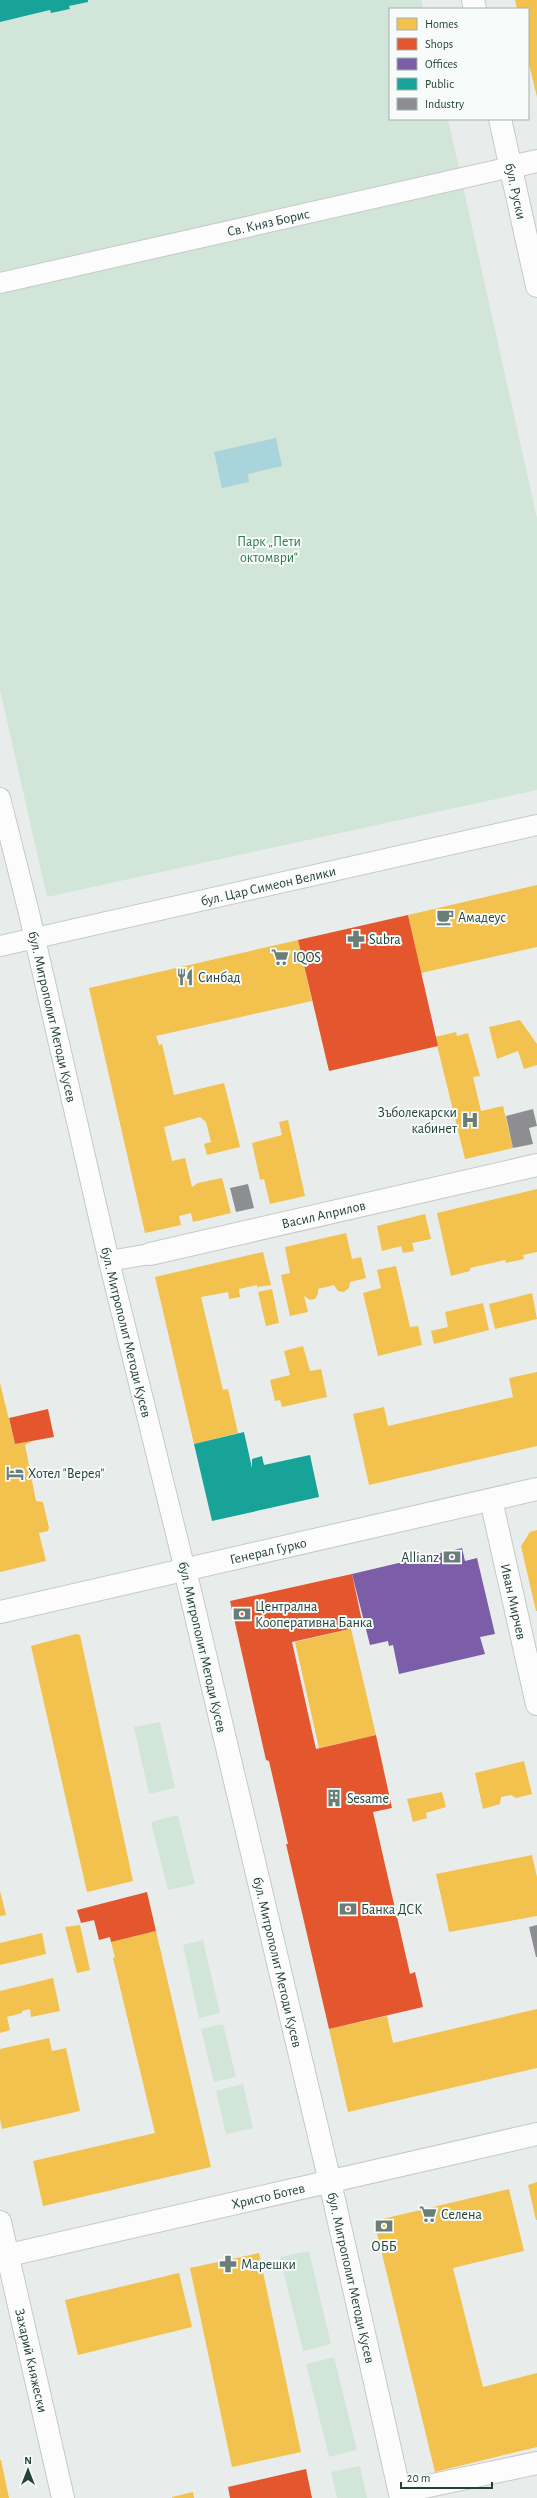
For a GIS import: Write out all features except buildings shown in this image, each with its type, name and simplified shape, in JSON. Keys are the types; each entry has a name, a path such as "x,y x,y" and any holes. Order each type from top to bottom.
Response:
{"street":[{"name":"бул. Руски","path":"500,120 537,286"},
{"name":"Св. Княз Борис","path":"0,283 537,161"},
{"name":"бул. Митрополит Методи Кусев","path":"0,798 109,1261 185,1570 330,2182 400,2495"},
{"name":"бул. Цар Симеон Велики","path":"0,946 537,825"},
{"name":"Васил Априлов","path":"109,1261 150,1254 537,1165"},
{"name":"Генерал Гурко","path":"0,1612 537,1489"},
{"name":"Иван Мирчев","path":"490,1500 537,1704"},
{"name":"Христо Ботев","path":"4,2256 537,2134"},
{"name":"Захарий Княжески","path":"0,2222 4,2256 63,2498"},
{"path":"400,2495 537,2463"}],"green space":[{"name":"Парк „Пети октомври“","path":"88,0 421,0 423,8 389,8 389,120 448,120 537,518 537,790 47,897 0,690 0,22 50,10 51,13 70,9 69,6 88,2"},
{"path":"160,1722 175,1788 149,1794 134,1727"},
{"path":"178,1815 195,1884 168,1890 151,1822"},
{"path":"203,1940 220,2013 199,2018 183,1945"},
{"path":"223,2024 236,2077 214,2082 201,2029"},
{"path":"243,2084 253,2128 226,2134 216,2091"},
{"path":"309,2251 331,2344 303,2351 280,2257"},
{"path":"334,2357 357,2450 329,2457 306,2364"},
{"path":"360,2466 367,2498 337,2498 331,2472"}],"water":[{"path":"276,438 282,466 248,474 249,482 222,488 214,452"}],"place":[{"name":"Амадеус","path":"445,917"},
{"name":"Subra","path":"356,939"},
{"name":"IQOS","path":"280,957"},
{"name":"Синбад","path":"185,977"},
{"name":"Зъболекарски кабинет","path":"470,1120"},
{"name":"Хотел \"Верея\"","path":"15,1473"},
{"name":"Allianz","path":"452,1557"},
{"name":"Централна Кооперативна Банка","path":"242,1614"},
{"name":"Sesame","path":"334,1798"},
{"name":"Банка ДСК","path":"348,1909"},
{"name":"Селена","path":"428,2214"},
{"name":"ОББ","path":"384,2226"},
{"name":"Марешки","path":"228,2264"}]}
